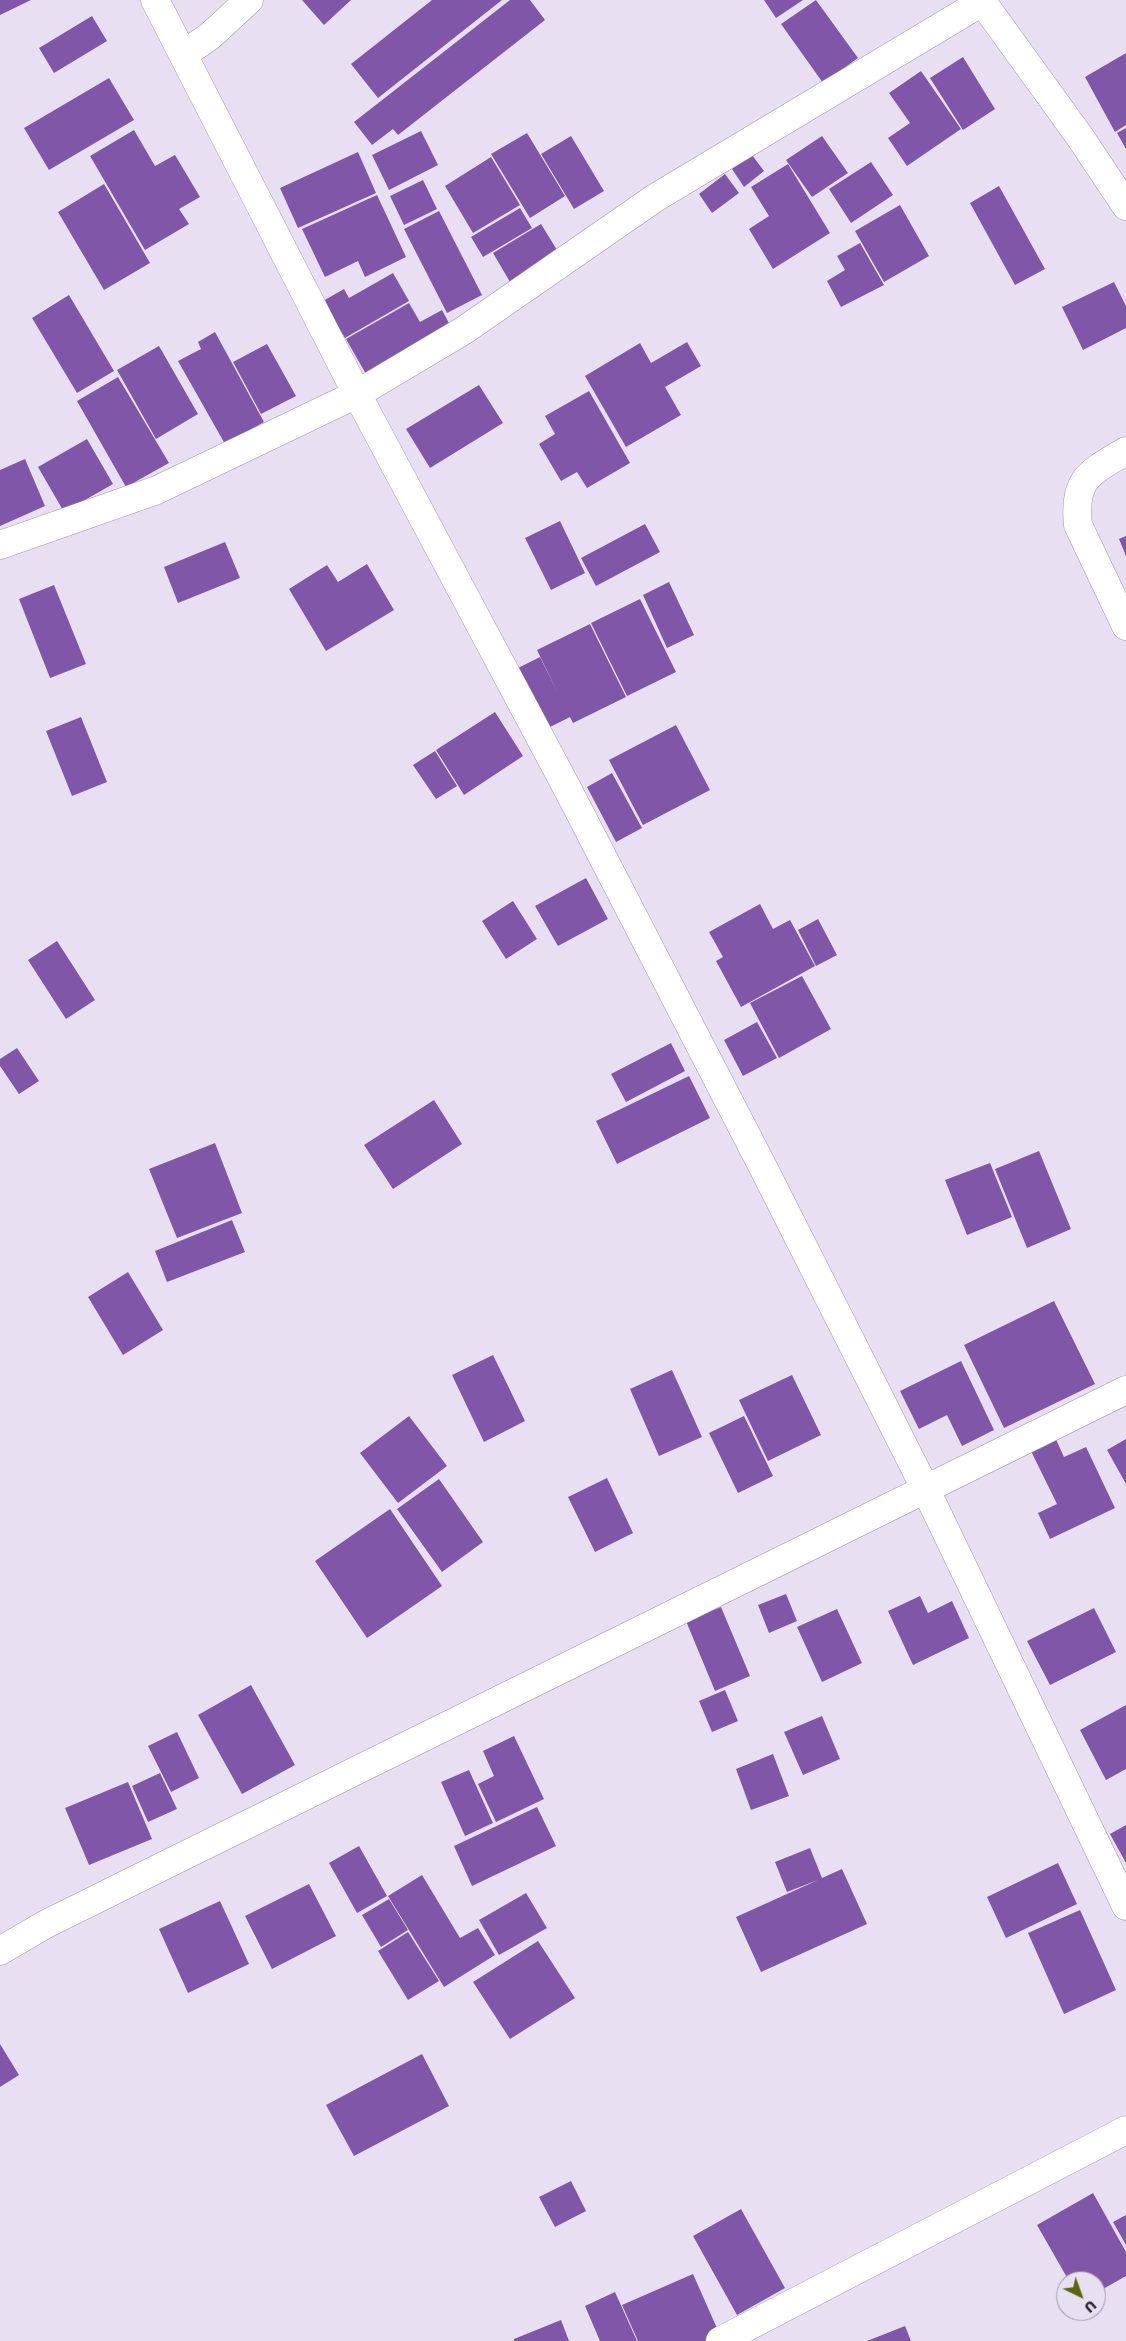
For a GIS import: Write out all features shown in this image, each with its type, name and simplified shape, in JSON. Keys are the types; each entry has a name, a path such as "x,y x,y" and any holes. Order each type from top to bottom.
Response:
{"street":[{"path":"155,0 357,394 572,797 926,1490 1126,1906"},
{"path":"184,54 210,36 249,0"},
{"path":"0,545 157,490 357,394 463,331 655,198 982,1 1080,137 1126,206"},
{"path":"1126,451 1098,468 1086,479 1078,492 1076,508 1078,525 1126,626"},
{"path":"0,1951 64,1916 1126,1390"},
{"path":"720,2341 1126,2130"}],"building":[{"path":"0,0 31,0 0,15"},
{"path":"302,0 351,0 324,25"},
{"path":"432,0 502,0 378,98 351,64"},
{"path":"510,0 530,0 545,20 398,135 393,129 372,145 354,122"},
{"path":"764,0 803,0 776,18"},
{"path":"816,0 858,58 823,83 781,24"},
{"path":"92,16 107,41 54,73 39,48"},
{"path":"1126,53 1126,125 1115,132 1085,77"},
{"path":"963,57 995,109 963,130 930,78"},
{"path":"921,71 961,129 907,166 888,138 910,123 889,93"},
{"path":"109,78 134,120 49,170 24,128"},
{"path":"1126,128 1126,149 1117,133"},
{"path":"134,130 155,166 175,155 200,197 179,209 189,224 145,250 90,156"},
{"path":"421,131 438,165 389,190 372,155"},
{"path":"527,133 565,196 530,218 491,154"},
{"path":"571,136 604,191 574,209 541,154"},
{"path":"822,136 848,173 812,197 786,160"},
{"path":"358,152 376,193 298,228 280,188"},
{"path":"752,155 764,171 744,187 732,169"},
{"path":"491,157 520,205 473,233 445,186"},
{"path":"871,162 893,195 851,223 829,189"},
{"path":"788,164 830,233 773,269 749,229 769,216 751,187"},
{"path":"725,174 739,193 712,213 699,194"},
{"path":"423,180 437,209 404,225 390,196"},
{"path":"104,184 150,263 104,290 58,212"},
{"path":"999,186 1045,269 1015,285 970,203"},
{"path":"377,195 406,257 365,277 358,261 325,277 302,229"},
{"path":"900,205 929,256 884,282 855,231"},
{"path":"520,208 532,228 483,257 471,237"},
{"path":"439,211 482,295 447,313 404,229"},
{"path":"541,224 562,258 513,287 493,253"},
{"path":"860,243 884,285 841,307 827,281 845,270 837,256"},
{"path":"393,273 409,301 345,338 323,301 344,289 349,298"},
{"path":"1114,282 1126,306 1126,328 1083,350 1062,307"},
{"path":"69,295 114,371 77,393 32,318"},
{"path":"409,303 420,322 442,310 450,325 366,374 346,339"},
{"path":"215,332 264,422 225,444 178,361 201,349 198,342"},
{"path":"687,342 701,366 665,387 681,415 626,447 585,376 640,343 651,363"},
{"path":"267,344 296,396 261,414 233,362"},
{"path":"159,346 198,414 156,439 117,370"},
{"path":"118,377 169,463 126,487 77,401"},
{"path":"479,385 503,423 430,468 406,429"},
{"path":"589,391 630,463 587,488 577,472 561,481 539,444 555,434 545,416"},
{"path":"87,439 113,484 64,512 38,467"},
{"path":"25,459 45,506 0,526 0,470"},
{"path":"560,521 585,573 551,590 525,538"},
{"path":"645,524 660,552 596,586 581,558"},
{"path":"1126,536 1126,556 1119,539"},
{"path":"225,542 240,578 178,603 164,567"},
{"path":"367,564 394,610 326,651 289,589 327,565 338,582"},
{"path":"669,582 694,635 667,648 643,595"},
{"path":"54,585 86,664 50,678 19,599"},
{"path":"640,599 676,672 627,696 591,623"},
{"path":"590,624 626,697 573,723 570,717 540,732 510,672 540,657 559,695 537,650"},
{"path":"495,712 523,756 464,795 436,750"},
{"path":"81,717 107,782 72,796 46,731"},
{"path":"676,725 710,790 643,825 609,760"},
{"path":"435,751 457,786 436,799 413,765"},
{"path":"612,773 642,828 616,842 587,787"},
{"path":"586,878 608,919 558,946 535,906"},
{"path":"513,901 537,939 506,959 482,921"},
{"path":"760,904 773,929 790,920 815,966 741,1007 716,961 723,957 709,932"},
{"path":"818,919 837,955 816,966 798,930"},
{"path":"57,941 95,1000 66,1019 28,960"},
{"path":"802,976 831,1029 779,1058 750,1003"},
{"path":"757,1022 777,1058 743,1076 724,1040"},
{"path":"671,1043 685,1071 626,1102 611,1074"},
{"path":"17,1048 39,1081 19,1094 0,1066 0,1059"},
{"path":"689,1076 710,1118 617,1164 596,1121"},
{"path":"434,1100 462,1144 393,1189 364,1145"},
{"path":"215,1143 242,1213 177,1238 149,1169"},
{"path":"1039,1151 1071,1229 1027,1248 995,1169"},
{"path":"990,1163 1012,1217 967,1235 945,1180"},
{"path":"232,1220 245,1252 167,1282 155,1251"},
{"path":"128,1272 163,1330 123,1355 88,1297"},
{"path":"1054,1301 1095,1384 1004,1428 964,1345"},
{"path":"493,1355 525,1421 484,1442 452,1375"},
{"path":"961,1361 994,1430 962,1446 947,1415 919,1429 900,1391"},
{"path":"672,1370 702,1437 659,1456 630,1389"},
{"path":"792,1375 821,1435 768,1461 739,1400"},
{"path":"409,1416 447,1466 398,1503 360,1453"},
{"path":"744,1416 773,1476 738,1493 709,1433"},
{"path":"1054,1435 1064,1457 1086,1447 1115,1508 1050,1539 1038,1513 1057,1504 1029,1447"},
{"path":"1126,1439 1126,1484 1107,1450"},
{"path":"607,1478 633,1533 595,1552 568,1497"},
{"path":"439,1479 483,1542 442,1572 397,1509"},
{"path":"390,1509 442,1586 367,1638 315,1561"},
{"path":"786,1594 797,1621 769,1633 758,1605"},
{"path":"920,1596 928,1613 952,1601 969,1638 913,1665 888,1611"},
{"path":"721,1607 750,1676 715,1691 686,1621"},
{"path":"1094,1608 1116,1652 1050,1685 1027,1641"},
{"path":"837,1609 862,1663 822,1682 797,1627"},
{"path":"251,1685 295,1765 242,1794 198,1715"},
{"path":"725,1690 738,1721 712,1732 699,1701"},
{"path":"1126,1705 1126,1769 1106,1780 1080,1730"},
{"path":"822,1716 840,1759 803,1775 784,1732"},
{"path":"177,1732 199,1778 171,1792 148,1746"},
{"path":"514,1736 544,1799 496,1822 478,1784 494,1776 483,1751"},
{"path":"773,1754 789,1796 751,1810 736,1769"},
{"path":"469,1770 493,1823 465,1836 441,1782"},
{"path":"160,1773 177,1809 148,1822 132,1786"},
{"path":"128,1782 152,1839 89,1865 65,1808"},
{"path":"537,1807 556,1846 472,1886 454,1846"},
{"path":"1126,1825 1126,1863 1110,1834"},
{"path":"359,1846 387,1896 357,1913 329,1863"},
{"path":"810,1848 822,1878 842,1869 867,1924 761,1972 736,1917 818,1880 787,1892 775,1862"},
{"path":"1058,1863 1077,1904 1006,1938 987,1897"},
{"path":"422,1875 460,1938 478,1928 495,1955 444,1987 388,1896"},
{"path":"309,1884 336,1936 272,1969 245,1916"},
{"path":"526,1893 547,1928 499,1955 479,1920"},
{"path":"389,1899 408,1930 381,1947 362,1915"},
{"path":"220,1901 249,1964 188,1993 159,1929"},
{"path":"1080,1910 1116,1990 1064,2014 1028,1933"},
{"path":"408,1932 439,1981 408,2000 378,1951"},
{"path":"538,1941 575,1998 510,2039 473,1982"},
{"path":"0,2044 19,2075 0,2087"},
{"path":"422,2054 449,2106 354,2156 326,2105"},
{"path":"571,2181 586,2211 555,2227 539,2197"},
{"path":"1093,2193 1126,2252 1126,2276 1106,2287 1106,2271 1063,2271 1037,2225"},
{"path":"741,2209 785,2288 737,2315 693,2236"},
{"path":"1126,2215 1126,2245 1113,2222"},
{"path":"693,2274 720,2335 706,2341 638,2341 622,2305"},
{"path":"615,2292 637,2341 600,2341 585,2306"},
{"path":"561,2320 569,2341 514,2341 514,2339"},
{"path":"905,2326 911,2341 867,2341"}]}
